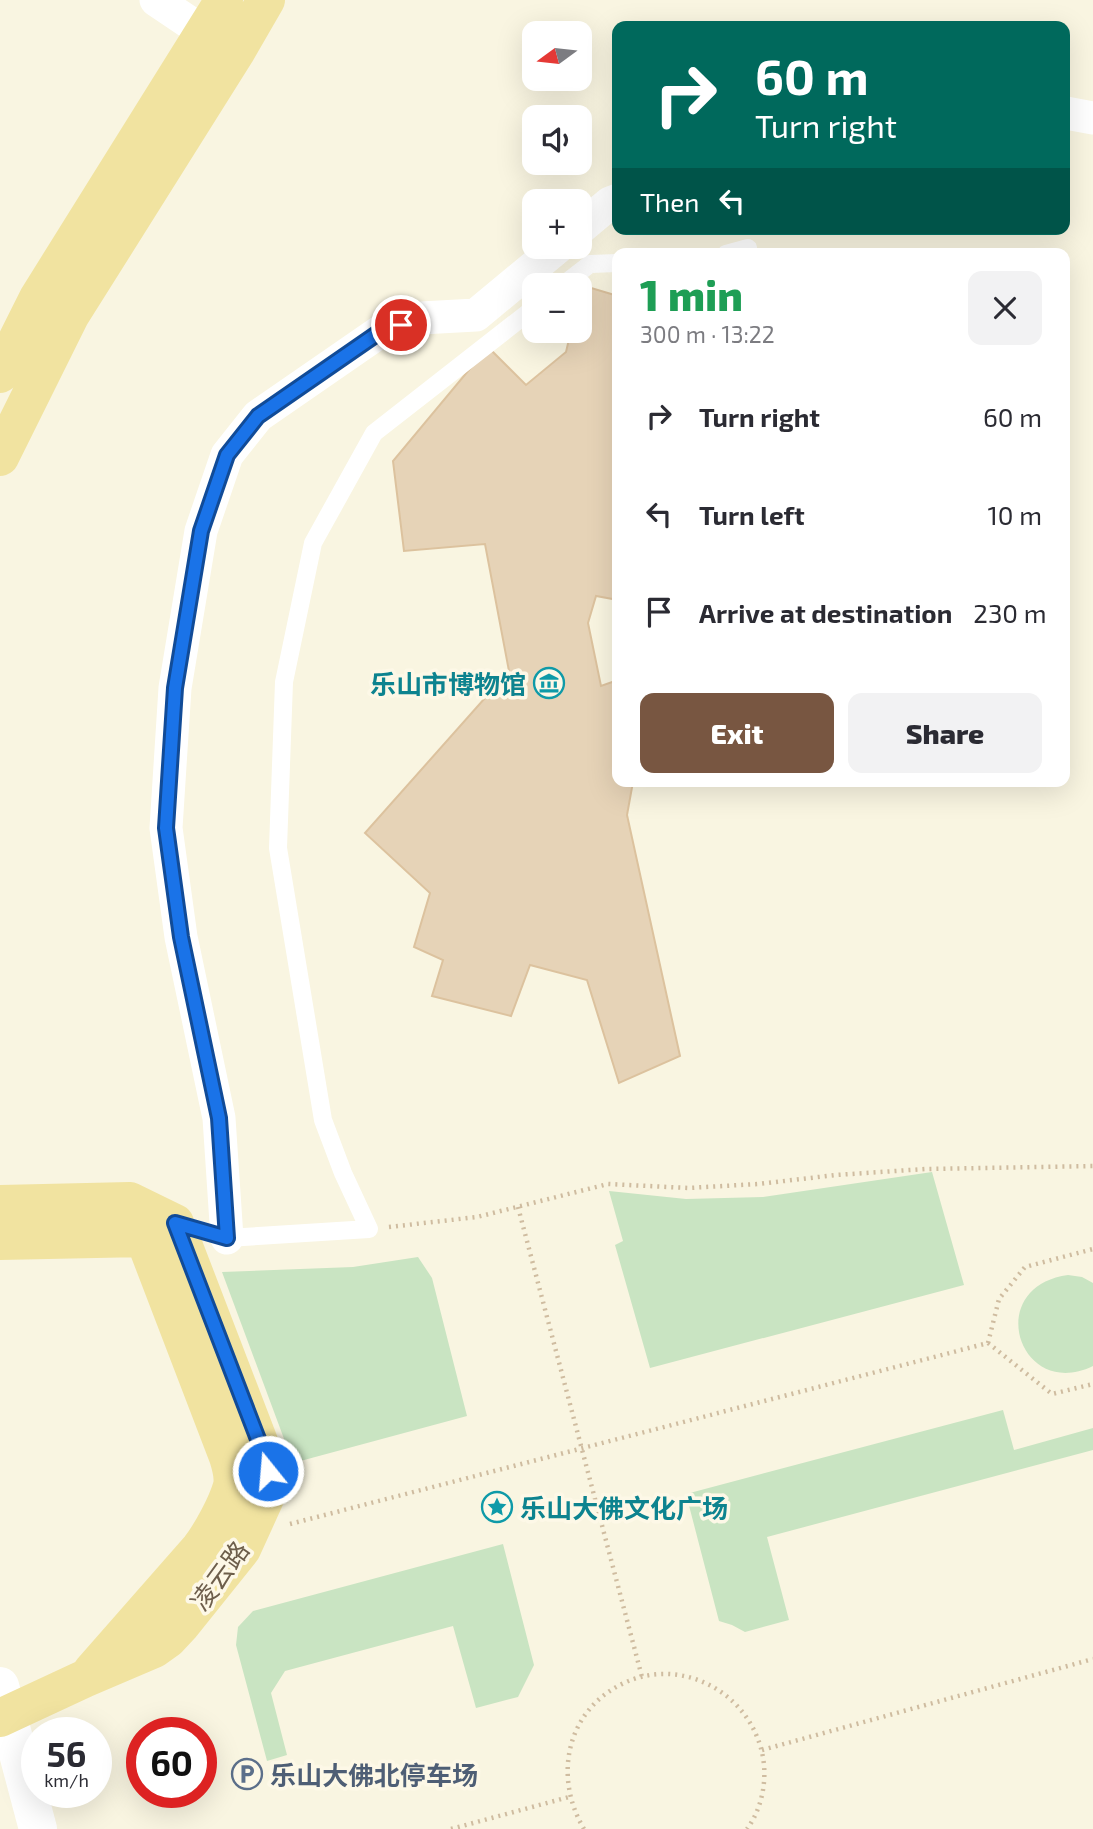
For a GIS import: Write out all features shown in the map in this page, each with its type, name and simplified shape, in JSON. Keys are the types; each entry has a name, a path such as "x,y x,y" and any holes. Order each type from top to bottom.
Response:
{"main road":[{"path":"0,374 38,298 224,0"},
{"path":"0,457 70,316 266,0"},
{"path":"0,1175 43,1203"},
{"name":"凌云路","path":"0,1204 130,1201 159,1230 261,1447 268,1471 267,1494 242,1549 169,1639 154,1649 0,1718"},
{"path":"0,1241 159,1230"},
{"name":"凌云路","path":"86,1678 200,1548 212,1532 232,1485 233,1475 228,1457 159,1230"},
{"path":"0,1686 38,1829"}],"street":[{"path":"156,0 205,33"},
{"path":"1070,114 1093,118"},
{"path":"592,218 612,202"},
{"path":"227,1238 219,1118 181,937 166,828 175,688 205,518 227,455 258,416 381,331 421,318 476,315 544,259"}],"lane":[{"path":"578,273 590,264 612,263"},
{"path":"159,1230 227,1238 369,1229 343,1173 323,1120 278,848 284,682 313,543 374,433 522,317"}],"path":[{"path":"369,1229 477,1217 608,1184 688,1188 758,1185 836,1175 925,1169 1093,1166"},
{"path":"518,1206 642,1677"},
{"path":"988,1343 999,1299 1025,1267 1093,1249"},
{"path":"248,1535 988,1343"},
{"path":"988,1343 1052,1394 1093,1384"},
{"path":"762,1750 1093,1659"},
{"path":"584,1829 569,1797 566,1778 567,1758 580,1721 592,1706 623,1683 661,1674 680,1675 717,1688 745,1714 755,1731 765,1769 764,1788 759,1808 747,1829"},
{"path":"451,1829 569,1797"}],"green space":[{"path":"932,1172 964,1285 650,1368 615,1245 623,1241 609,1191 686,1199 763,1197"},
{"path":"418,1257 432,1278 467,1416 293,1463 222,1272 353,1267"},
{"path":"1068,1275 1082,1277 1093,1283 1093,1366 1067,1373 1046,1369 1030,1356 1021,1338 1019,1319 1025,1299 1041,1284"},
{"path":"1003,1410 1014,1450 1093,1428 1093,1450 767,1537 789,1620 745,1632 719,1621 686,1494"},
{"path":"503,1544 534,1665 518,1697 476,1708 453,1626 285,1671 271,1693 287,1755 267,1761 236,1645 238,1627 253,1611"}],"building":[{"name":"乐山市博物馆","path":"592,288 612,294 612,599 596,596 588,623 601,686 612,682 612,787 632,787 627,815 680,1056 619,1083 587,980 530,965 511,1016 432,996 443,960 414,947 430,893 365,833 509,671 485,544 404,551 393,461 488,347 526,385 566,352 568,343 592,343"}],"place":[{"name":"乐山市博物馆","path":"549,683"},
{"name":"乐山大佛文化广场","path":"497,1507"},
{"name":"乐山大佛北停车场","path":"247,1774"}],"route":[{"path":"268,1471 175,1223 227,1238 219,1118 181,937 166,828 175,688 201,531 227,455 258,416 381,331 401,325"}]}
